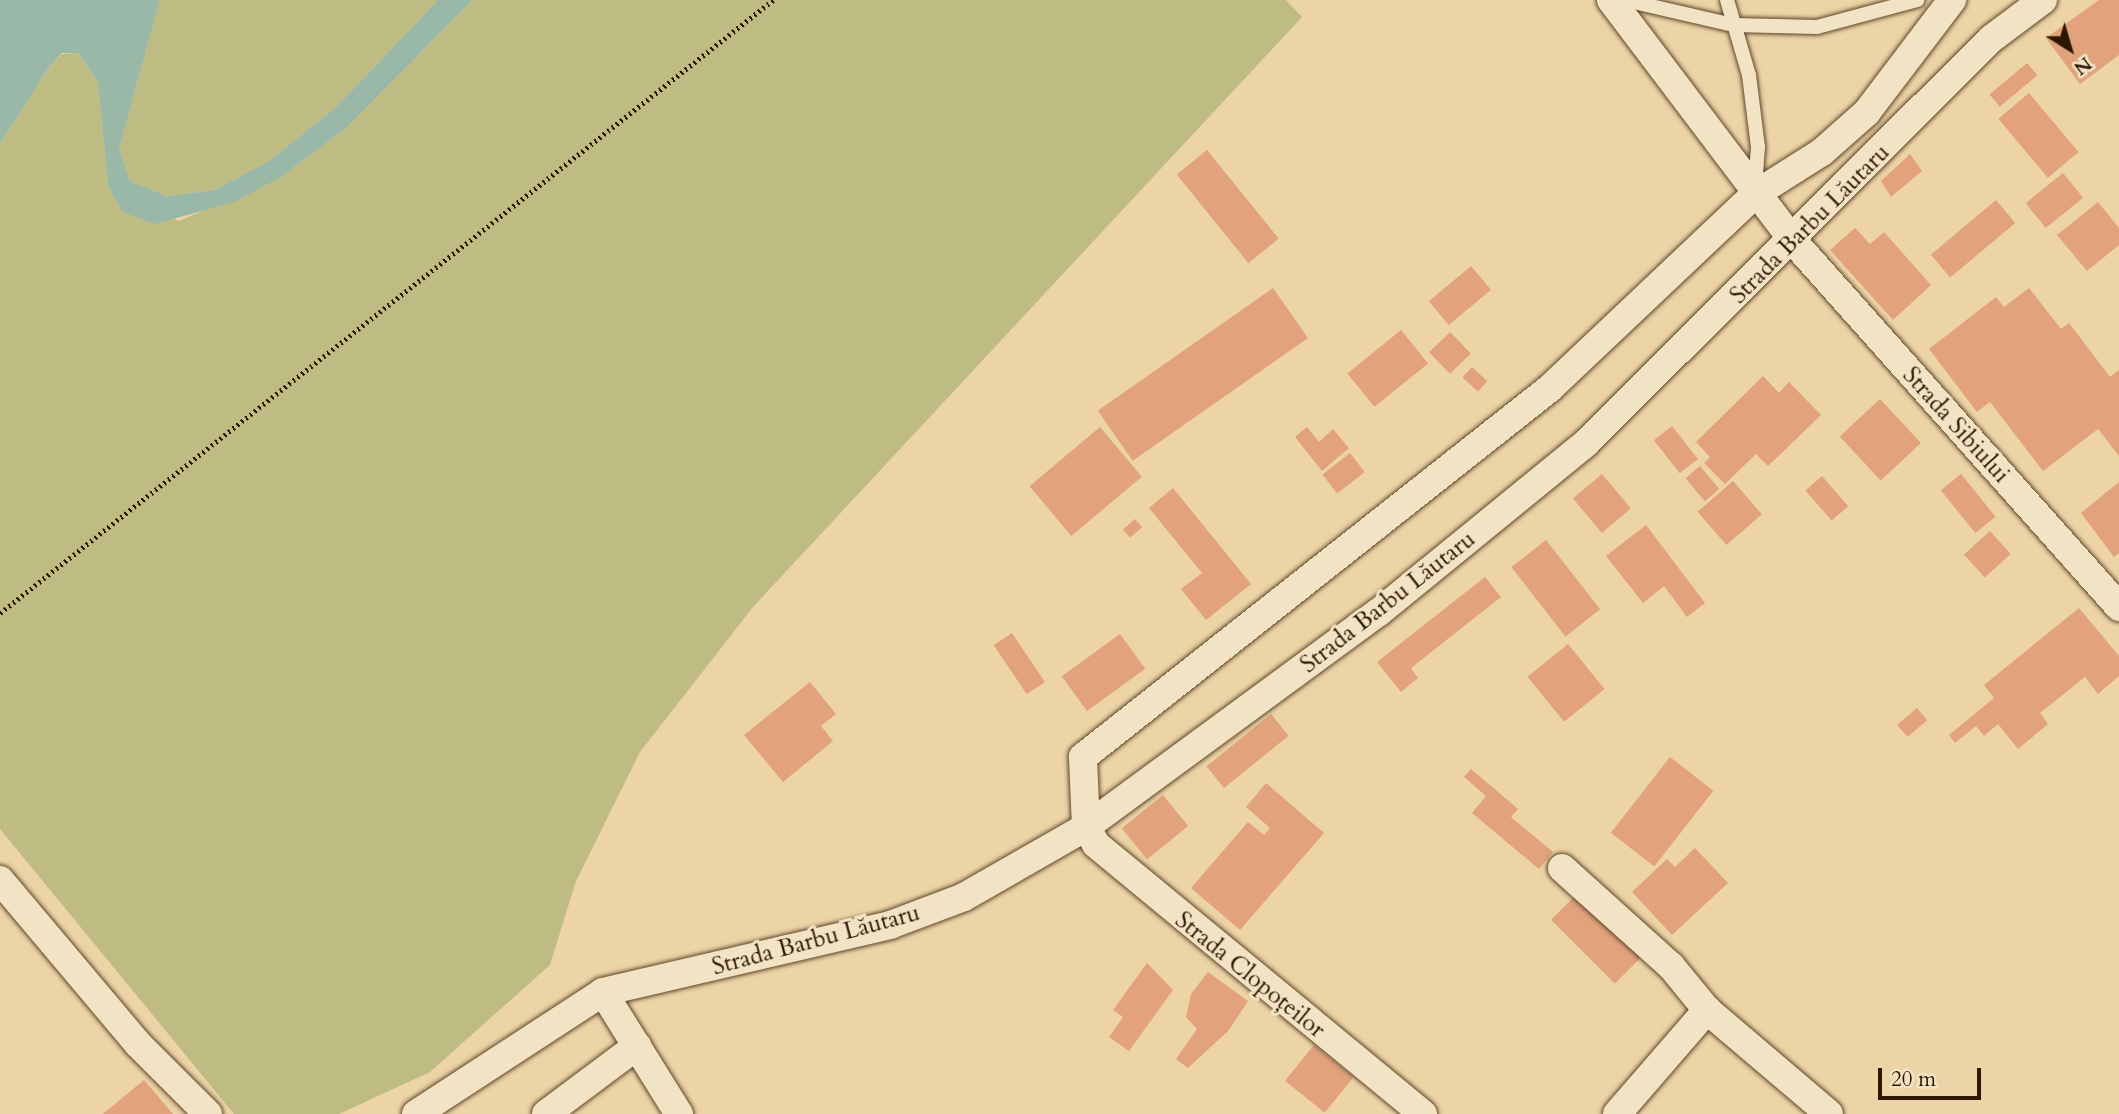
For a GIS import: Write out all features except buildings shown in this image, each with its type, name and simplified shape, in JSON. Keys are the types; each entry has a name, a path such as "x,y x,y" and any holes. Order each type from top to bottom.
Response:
{"street":[{"name":"Strada Sibiului","path":"1611,0 1754,195 1794,243 2119,607"},
{"path":"1086,827 1083,757 1549,389 1754,195 1822,152 1867,113 1952,0"},
{"name":"Strada Barbu Lăutaru","path":"416,1114 603,992 890,925 964,897 1086,827 1379,612 1586,443 1794,243 1992,39 2043,0"},
{"name":"Strada Clopoțeilor","path":"1086,827 1118,866 1423,1114"},
{"path":"1562,868 1671,966 1707,1010 1829,1114"},
{"path":"0,880 138,1044 208,1114"},
{"path":"603,992 678,1114"},
{"path":"1617,1114 1707,1010"},
{"path":"546,1114 637,1046"}],"lane":[{"path":"1625,0 1733,24 1816,27 1917,0"},
{"path":"1727,0 1749,75 1758,147 1754,195"}],"path":[{"path":"0,614 773,0"}],"shaded area":[{"path":"0,0 160,0 119,149 130,181 167,196 215,190 270,160 335,108 438,0 473,0 345,129 281,177 234,202 155,224 123,212 108,186 98,82 78,53 62,53 49,67 0,144"},
{"path":"160,0 438,0 335,108 270,160 215,190 167,196 130,181 119,149"},
{"path":"473,0 1286,0 1302,17 753,607 640,752 576,881 550,965 430,1072 339,1114 234,1114 0,829 0,144 49,67 62,54 78,53 98,82 108,186 179,221 281,177 345,129"}]}
